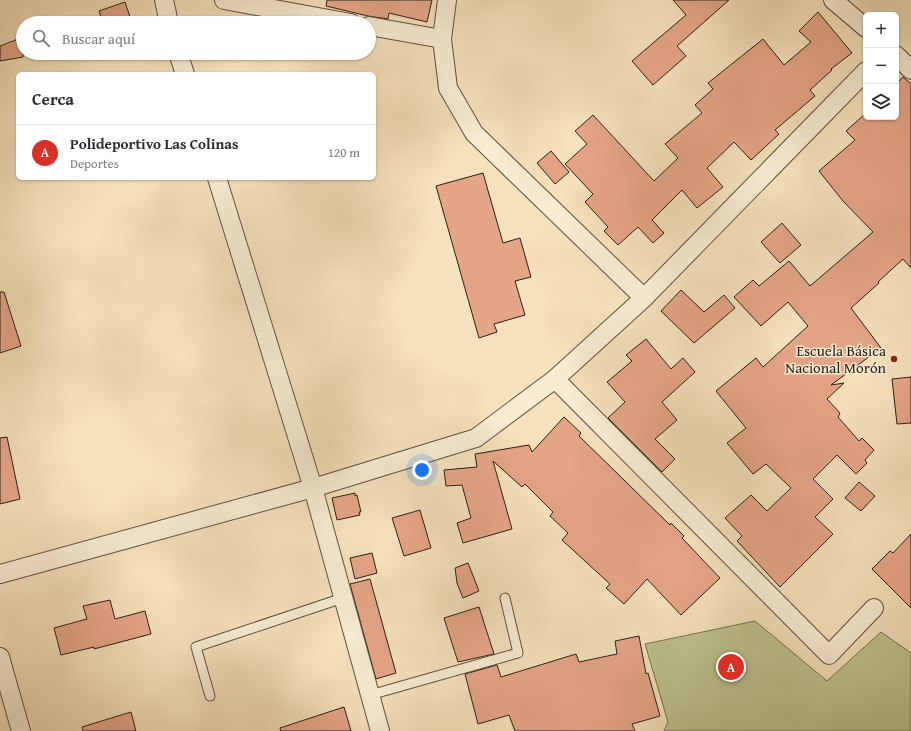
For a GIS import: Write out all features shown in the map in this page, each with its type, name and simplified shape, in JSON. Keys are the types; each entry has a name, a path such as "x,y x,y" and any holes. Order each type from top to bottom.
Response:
{"street":[{"path":"164,0 167,16"},
{"path":"224,0 312,16"},
{"path":"447,0 442,39 448,88 474,133 644,298"},
{"path":"833,0 863,25"},
{"path":"376,27 442,39"},
{"path":"899,58 911,70"},
{"path":"180,60 184,72"},
{"path":"0,574 313,488 476,438 555,379 644,298 863,74"},
{"path":"218,180 313,488 380,731"},
{"path":"555,379 829,656 874,608"},
{"path":"0,657 21,731"}],"lane":[{"path":"210,696 196,647 344,598"},
{"path":"370,695 518,653 505,598"}],"green space":[{"path":"755,621 827,681 881,632 911,653 911,731 664,731 668,722 645,644"}],"building":[{"path":"327,0 432,0 427,22 389,13 388,19 368,16 326,6"},
{"path":"673,0 729,0 677,46 686,56 653,85 632,61 686,15"},
{"path":"125,2 130,16 101,16 99,11"},
{"path":"818,12 852,53 831,69 832,70 810,90 815,96 775,130 779,134 751,160 734,142 707,168 723,187 697,208 682,190 652,220 664,233 653,243 638,227 618,245 604,231 608,227 585,202 593,194 565,164 587,144 575,131 593,115 654,181 678,158 665,144 702,113 695,105 713,89 708,83 763,39 784,65 811,42 799,31"},
{"path":"16,40 16,58 0,61 0,46"},
{"path":"903,77 911,84 911,268 903,259 851,308 881,348 831,385 844,383 827,399 840,413 838,417 859,441 862,438 874,450 865,460 867,463 856,474 837,455 813,479 833,499 815,517 833,534 780,587 737,541 742,536 725,518 751,495 767,511 791,488 766,464 753,474 727,443 746,428 716,391 756,358 763,367 808,326 788,302 761,326 734,297 753,280 759,286 789,261 810,286 873,232 843,201 819,171 855,140 846,131 863,116 863,120 899,120 899,81"},
{"path":"551,151 569,172 555,184 537,163"},
{"path":"483,173 503,243 520,238 531,277 515,281 525,315 494,324 497,332 479,338 436,186"},
{"path":"782,223 801,245 780,263 761,242"},
{"path":"681,290 704,312 724,295 735,308 694,343 661,311"},
{"path":"0,292 4,292 21,346 0,353"},
{"path":"646,339 671,369 683,358 695,372 662,402 677,420 655,439 675,459 662,472 608,418 625,402 607,382 632,361 626,355"},
{"path":"911,377 911,423 897,424 892,379"},
{"path":"564,417 581,433 579,436 670,525 671,523 684,536 682,538 720,578 681,615 647,579 624,604 606,588 610,584 562,540 568,533 550,516 553,512 525,484 522,487 493,461 512,529 463,543 457,523 471,518 462,485 446,486 444,470 477,467 475,454 529,445 532,452"},
{"path":"7,437 20,499 0,504 0,438"},
{"path":"859,482 875,496 861,511 845,498"},
{"path":"355,493 355,496 357,495 361,512 359,512 360,515 337,520 332,498"},
{"path":"420,510 431,548 404,556 392,518"},
{"path":"911,534 911,608 872,569 890,551 893,553"},
{"path":"372,553 377,573 355,579 350,558"},
{"path":"468,563 479,591 463,598 457,583 455,568"},
{"path":"370,579 396,673 376,679 350,584"},
{"path":"110,600 115,619 145,611 151,634 94,649 94,647 61,655 54,628 87,619 83,606"},
{"path":"479,607 494,654 458,662 444,618"},
{"path":"639,636 646,674 648,673 660,716 632,724 635,731 515,731 509,715 478,724 465,674 497,665 501,677 576,654 579,662 617,654 615,641"},
{"path":"344,707 351,731 281,731 280,728"},
{"path":"131,712 136,731 83,731 82,727"}],"place":[{"name":"Escuela Básica Nacional Morón","path":"894,359"},
{"name":"Polideportivo Las Colinas","path":"731,667"}]}
